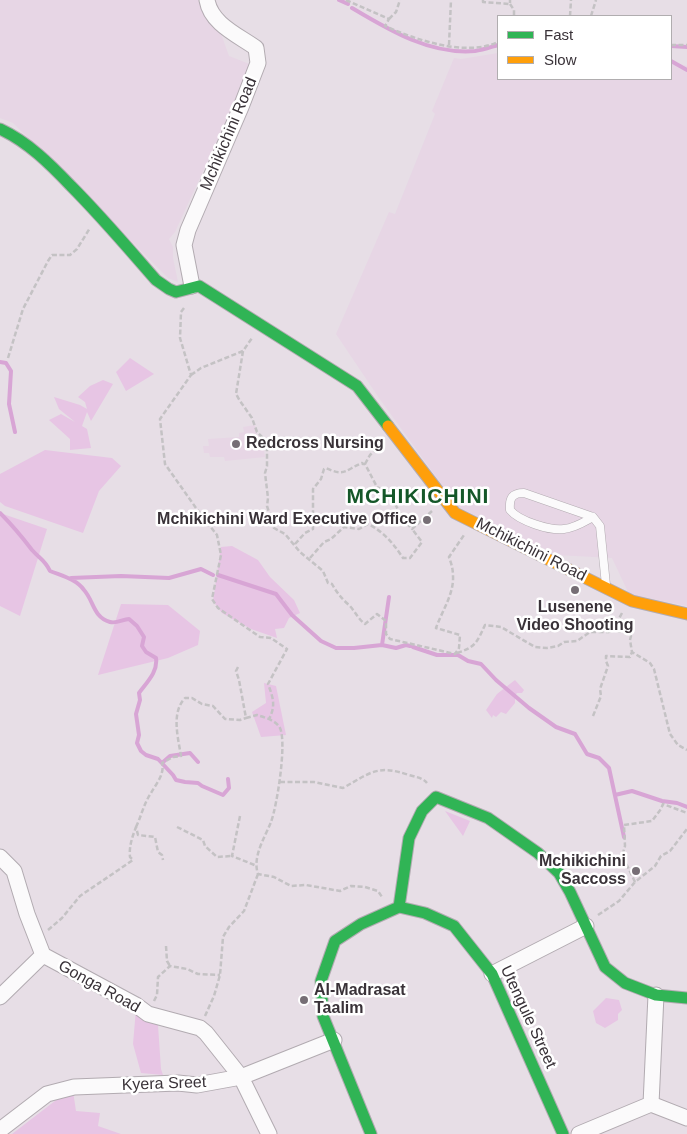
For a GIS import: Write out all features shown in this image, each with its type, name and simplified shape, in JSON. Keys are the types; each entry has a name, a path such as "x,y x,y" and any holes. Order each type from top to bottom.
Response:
{"street":[{"name":"Mchikichini Road","path":"207,0 208,6 223,26 256,48 258,63 242,107 188,230 184,246 192,286 199,286 357,386 456,513 628,599 687,614"},
{"path":"0,129 6,130 37,152 156,280 169,290 176,292 182,292 192,286"},
{"path":"371,1134 323,1016 321,980 335,941 361,924 399,907 409,838 422,811 436,797 488,818 538,853 559,873 570,892 605,967 625,983 656,995 687,998"},
{"path":"0,857 14,871 40,949 0,997"},
{"name":"Utengule Street","path":"399,907 425,913 454,926 492,974 563,1134"},
{"path":"492,974 586,926"},
{"name":"Gonga Road","path":"40,949 136,1005 148,1014 200,1028"},
{"path":"651,1104 656,995"},
{"path":"200,1028 241,1077 269,1134"},
{"name":"Kyera Sreet","path":"0,1130 47,1094 74,1087 178,1083 197,1085 241,1077 334,1040"},
{"path":"579,1134 651,1104 687,1118"}],"lane":[{"path":"593,517 575,526 559,530 520,519 510,510 509,502 512,496 517,493 524,493 593,517 600,526 606,588"}],"path":[{"path":"346,0 356,2 389,19"},
{"path":"400,0 396,12 385,26 422,40 467,49 497,42"},
{"path":"449,45 451,0"},
{"path":"483,0 483,2 510,2 514,15"},
{"path":"570,15 571,0"},
{"path":"591,15 596,0"},
{"path":"672,45 687,46"},
{"path":"8,358 23,309 48,261 52,255 70,255 78,249 98,217"},
{"path":"186,306 181,312 180,338 191,375"},
{"path":"260,325 243,351 236,394 252,418 257,432 263,438 267,447 265,473 267,506 274,528 285,534 300,552 323,571 328,583 332,584 341,599 364,624 377,614 386,621 386,634 390,639 399,642 410,642 415,646 455,654 467,651 476,644 482,635 485,624 501,627 535,647 547,648 558,646 564,642 577,641 590,632 609,632 613,630 626,633 631,636 632,652 630,657 606,656 608,666 600,689 602,696 593,716"},
{"path":"243,351 201,368 191,375 160,419 165,464 217,534 221,555 212,599 218,608 260,637 271,638 287,649 268,684 274,705 274,710 269,719"},
{"path":"294,544 313,528 313,489 321,478 324,469 326,468 337,474 362,463 365,464 392,432"},
{"path":"310,559 324,542 331,539 344,527 359,529 368,524 381,530 403,558 410,558 422,542 404,520 388,492 377,487 365,464"},
{"path":"395,504 430,480"},
{"path":"412,528 434,510 442,496"},
{"path":"455,654 459,648 460,635 436,628 445,608 452,584 453,571 449,556 473,521"},
{"path":"613,630 628,599"},
{"path":"632,652 650,664 654,669 670,734 678,745 687,750"},
{"path":"238,667 236,671 246,718"},
{"path":"40,949 80,896 133,860 130,857 129,850 132,838 150,793 160,778 162,763 173,757 181,756 177,710 185,698 192,698 202,704 213,706 225,719 240,720 257,715 269,719 280,727 282,743 280,782 274,811 260,847 257,866 258,874 244,911 223,938 220,975 214,996 200,1028"},
{"path":"280,782 314,782 343,788 365,774 385,769 399,771 425,780 436,797"},
{"path":"635,882 624,859 624,826 652,822 663,804 687,813"},
{"path":"232,856 240,816"},
{"path":"136,828 138,835 154,837 158,852 162,855 163,860"},
{"path":"177,828 203,840 205,846 217,857 232,856 257,866"},
{"path":"586,926 619,901 635,882 655,866 661,856 670,851 687,829"},
{"path":"258,874 274,877 291,886 306,885 340,891 350,886 365,887 378,891 383,898 387,913"},
{"path":"166,946 167,961 170,966 187,969 198,974 220,975"},
{"path":"148,1014 157,995 158,977 170,966"}],"shaded area":[{"path":"0,0 206,0 215,17 229,56 252,65 175,232 169,239 173,247 173,258 178,282 168,278 13,123 0,118"},
{"path":"497,53 497,80 672,80 672,61 687,66 687,606 629,594 612,558 557,555 458,507 379,398 336,334 389,212 395,214 435,114 432,111 454,58 461,59"},
{"path":"130,358 154,374 126,391 116,372"},
{"path":"103,380 113,384 91,421 87,412 82,426 87,429 91,448 70,450 70,439 49,420 61,414 75,422 59,409 54,397 87,409 85,402 78,397 90,386"},
{"name":"Redcross Nursing","path":"255,425 257,435 259,435 261,442 263,442 265,457 225,461 224,457 210,457 209,453 204,453 203,446 209,446 208,439 239,437 239,433 244,432 243,427"},
{"path":"45,450 112,458 121,466 99,491 83,533 5,506 0,502 0,474"},
{"path":"0,513 47,529 20,616 0,606"},
{"path":"232,546 258,560 270,577 294,600 300,613 289,618 284,628 275,629 277,638 251,629 222,613 213,601 221,547"},
{"path":"121,604 168,605 200,631 198,645 168,658 98,675"},
{"path":"515,680 524,690 522,693 517,693 515,703 506,714 501,712 496,717 493,715 492,718 486,710 497,694"},
{"path":"264,683 276,686 286,735 261,737 252,712 266,703"},
{"path":"445,811 470,821 463,836"},
{"path":"606,998 619,1000 622,1010 618,1014 618,1020 605,1028 596,1023 593,1011"},
{"path":"136,1009 157,1011 163,1075 141,1073 133,1044"},
{"path":"73,1091 76,1111 100,1113 98,1126 121,1134 12,1134 64,1094"}],"waterway":[{"path":"339,0 348,4"},
{"path":"352,8 380,25 426,45 458,51 475,51 497,45"},
{"path":"672,46 687,47"},
{"path":"672,62 687,70"},
{"path":"0,362 6,363 11,371 9,404 15,432"},
{"path":"0,513 50,571 68,578 81,586 97,613 104,620 118,622 129,619 137,626 144,637 142,646 146,652 156,658 156,663 151,677 139,693 140,700 136,714 139,735 137,743 141,751 158,759 176,780 198,783 223,795 229,788 228,779"},
{"path":"71,578 121,576 169,578 201,569 213,575"},
{"path":"218,575 276,594 292,615 321,641 336,648 382,645 396,648 406,645 410,646"},
{"path":"382,645 389,597"},
{"path":"413,647 437,655 458,655 468,661 481,664 496,680 529,708 556,727 575,734 587,754 599,758 609,768 624,837"},
{"path":"162,763 170,756 190,753 198,762"},
{"path":"615,795 632,791 687,807"}],"traffic: fast":[{"path":"0,129 20,140 55,170 104,220 156,280 176,292 199,286 357,386 388,426"},
{"path":"399,907 409,838 422,811 436,797 488,818 538,853 559,873 570,892 605,967 625,983 656,995 687,998"},
{"path":"371,1134 323,1016 321,981 335,941 361,924 399,907 425,913 454,926 492,974 563,1134"}],"traffic: slow":[{"path":"388,426 455,513 632,601 687,614"}],"place":[{"name":"Redcross Nursing","path":"236,444"},
{"name":"Mchikichini Ward Executive Office","path":"427,520"},
{"name":"Lusenene Video Shooting","path":"575,590"},
{"name":"Mchikichini Saccoss","path":"636,871"},
{"name":"Al-Madrasat Taalim","path":"304,1000"}],"district":[{"name":"MCHIKICHINI","path":"418,497"}]}
